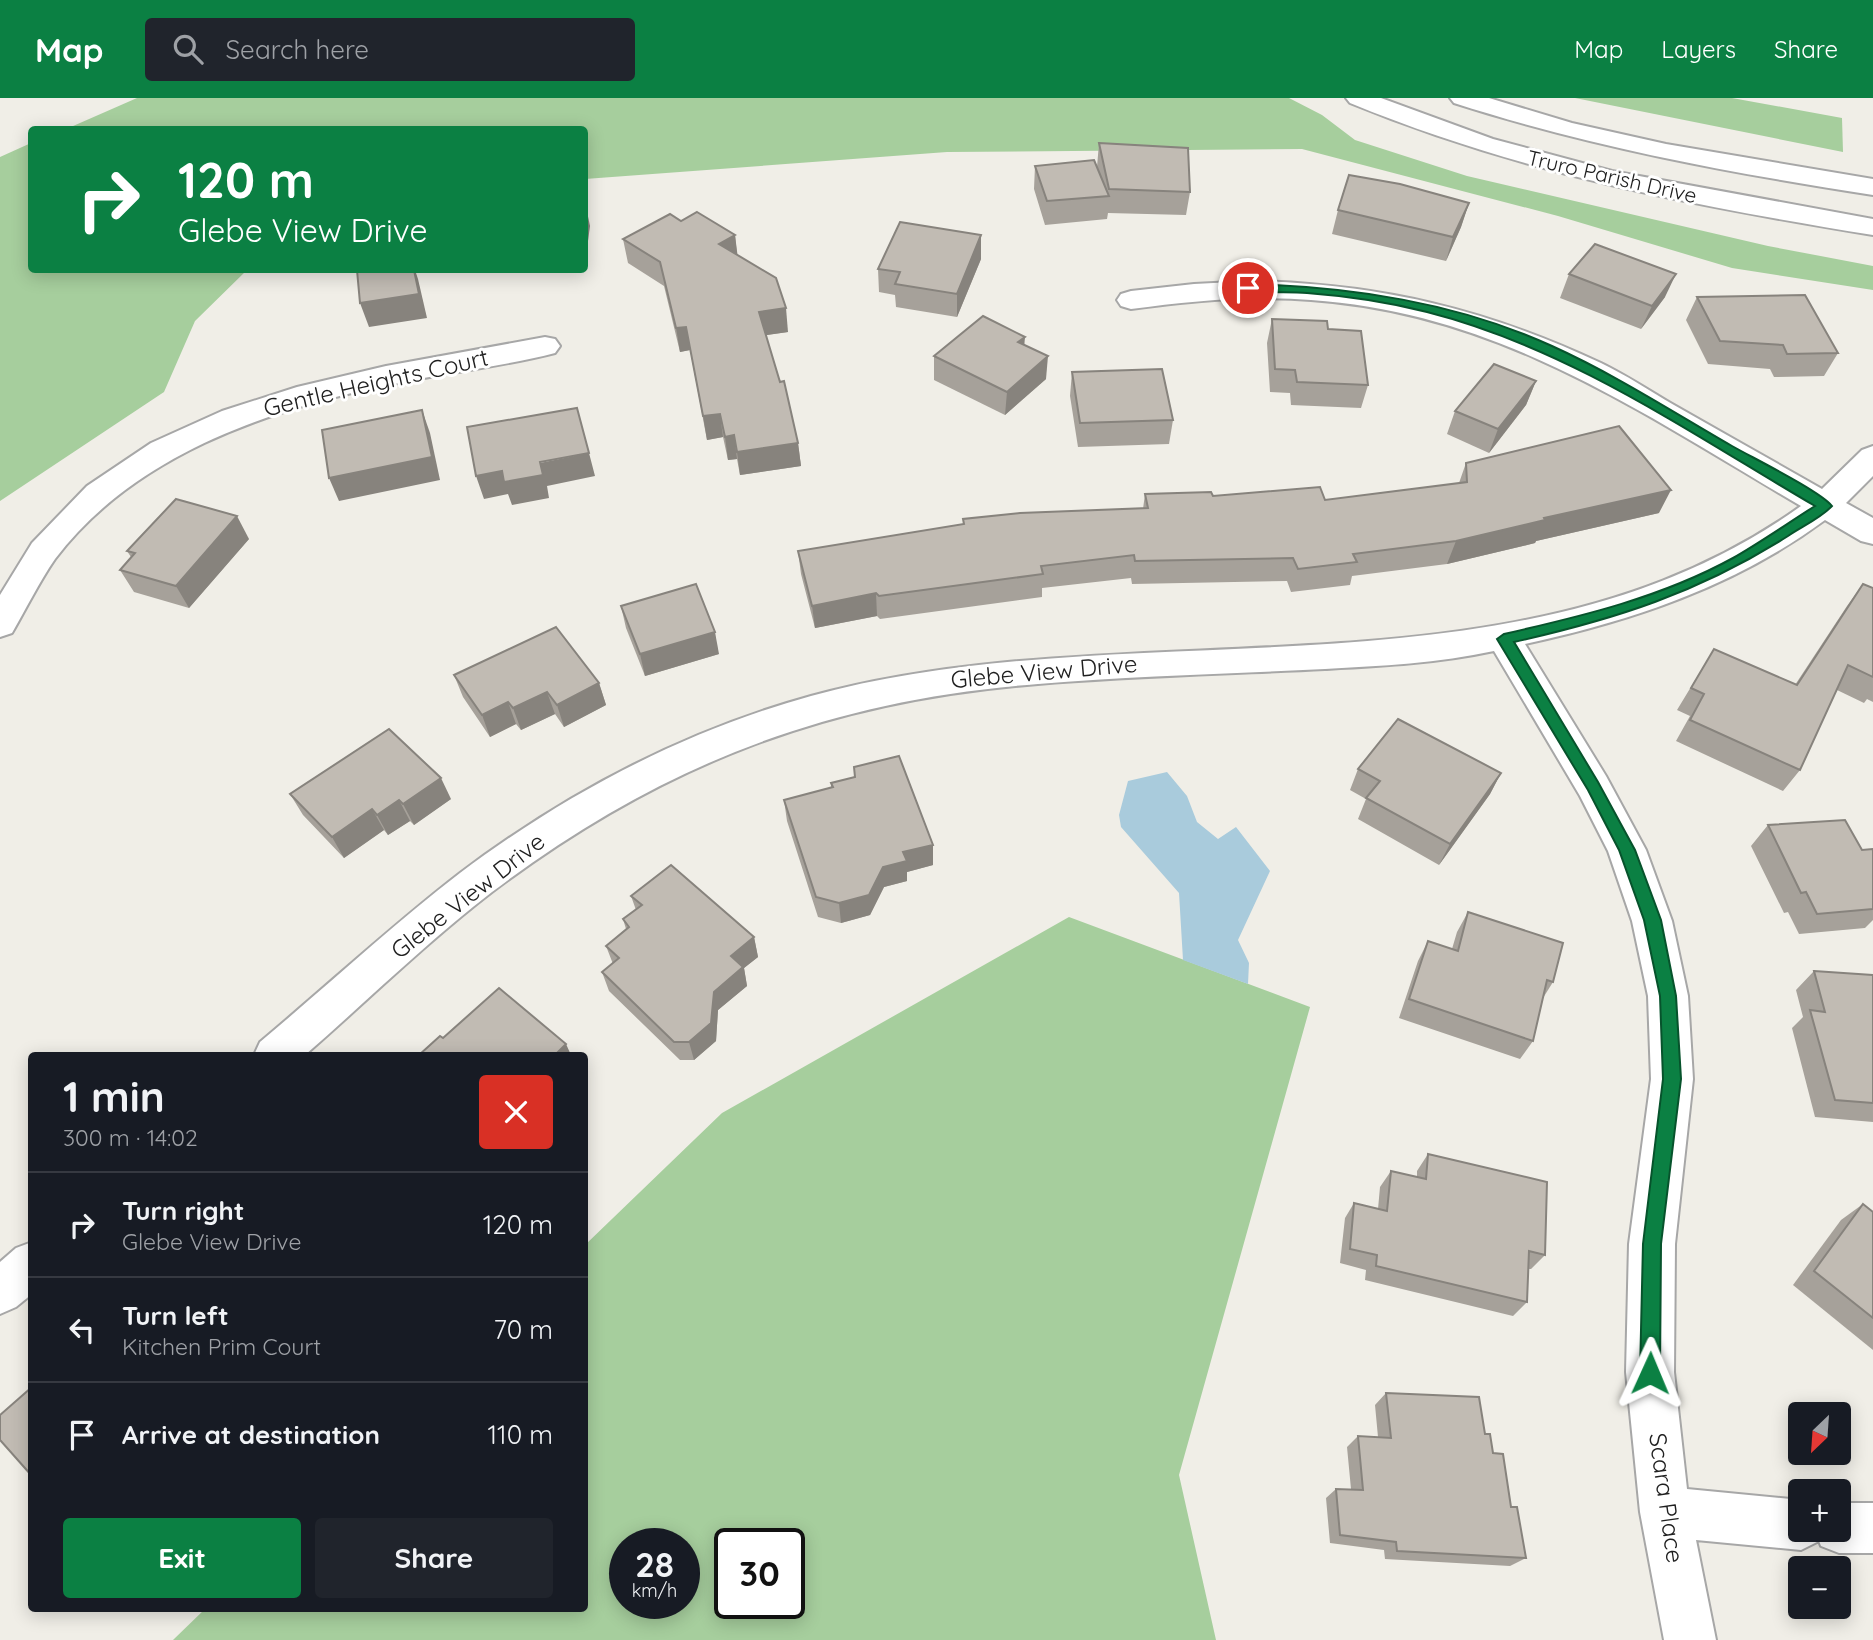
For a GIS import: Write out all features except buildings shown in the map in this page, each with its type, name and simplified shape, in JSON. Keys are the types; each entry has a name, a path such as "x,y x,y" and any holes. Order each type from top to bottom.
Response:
{"street":[{"name":"Truro Parish Drive","path":"1359,98 1440,130 1588,174 1670,193 1873,227"},
{"name":"Truro Parish Drive","path":"1463,98 1540,123 1633,147 1730,166 1873,187"},
{"path":"1131,300 1188,291 1307,289 1381,299 1486,325 1545,348 1593,371 1873,534"},
{"name":"Gentle Heights Court","path":"0,624 15,593 44,549 82,509 127,474 176,443 229,418 285,399 545,346"},
{"name":"Glebe View Drive","path":"279,1052 476,883 557,827 637,780 718,743 810,710 900,687 973,676 1078,666 1388,654 1504,639 1586,621 1662,596 1737,562 1825,506 1873,457"},
{"name":"Scara Place","path":"1504,639 1593,786 1627,850 1653,920 1668,996 1672,1079 1652,1244 1650,1373 1665,1512 1690,1640"},
{"path":"0,1291 28,1267"},
{"path":"1665,1512 1788,1524"},
{"path":"1851,1528 1873,1528"}],"green space":[{"path":"137,98 1289,98 1322,115 1355,140 1467,176 1768,246 1873,266 1873,290 1732,268 1558,216 1302,149 947,152 588,179 588,126 73,126"},
{"path":"1575,98 1732,98 1842,118 1843,152"},
{"path":"28,144 28,273 244,273 195,321 164,392 0,501 0,157"},
{"path":"1069,917 1310,1007 1179,1475 1216,1640 173,1640 202,1612 588,1612 588,1242 722,1113"}],"water":[{"path":"1167,772 1187,796 1197,822 1218,839 1236,827 1270,871 1238,940 1249,963 1248,984 1183,960 1179,893 1121,827 1119,815 1128,781"}],"route":[{"path":"1248,288 1307,289 1370,297 1486,325 1545,348 1593,371 1825,506 1737,562 1662,596 1586,621 1504,639 1593,786 1627,850 1653,920 1668,996 1672,1079 1652,1244 1650,1373"}]}
